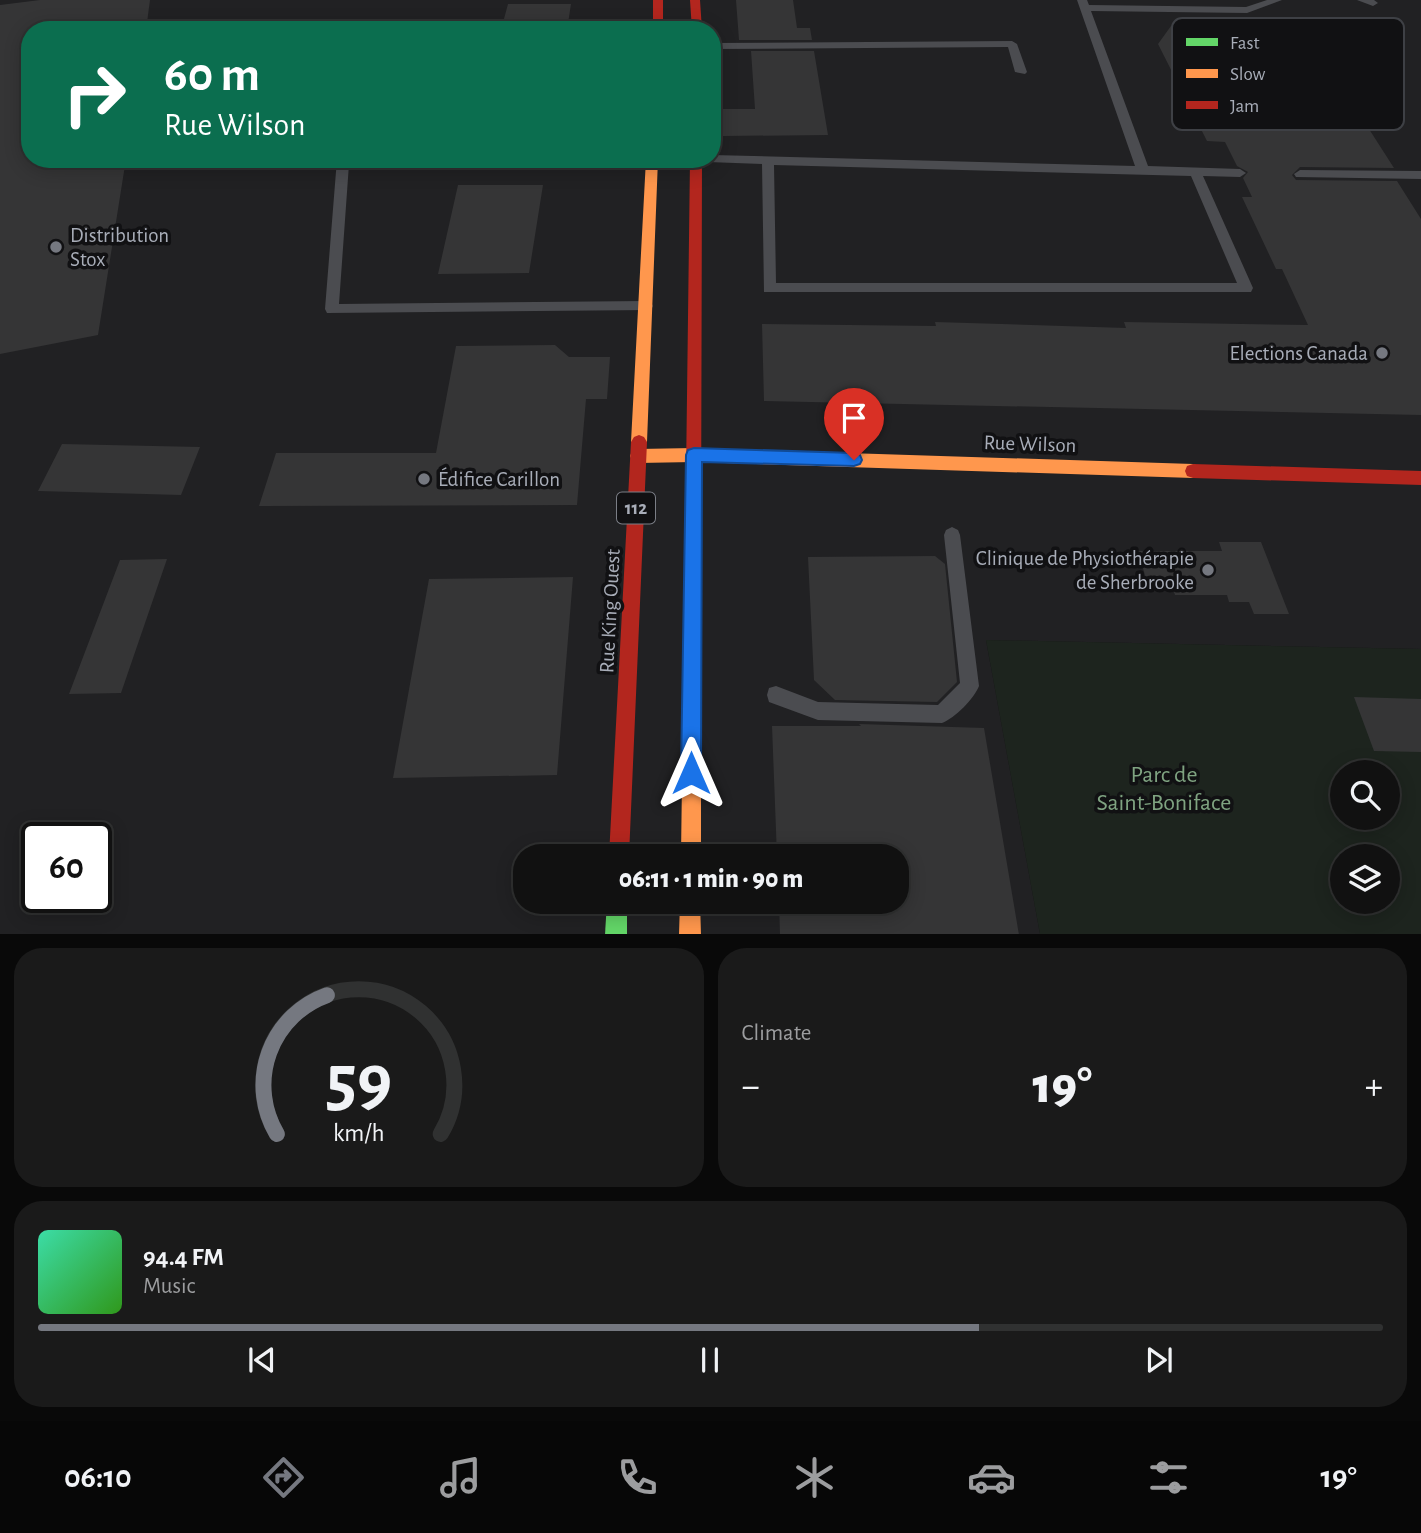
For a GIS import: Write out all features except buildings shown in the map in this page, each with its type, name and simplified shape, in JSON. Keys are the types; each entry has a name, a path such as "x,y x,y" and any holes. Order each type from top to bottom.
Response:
{"main road":[{"path":"658,0 658,21"},
{"path":"695,0 696,21"},
{"name":"Rue King Ouest","path":"620,844 652,168"},
{"path":"691,844 696,168"},
{"name":"Rue Wilson","path":"638,456 694,455 1421,478"},
{"path":"616,934 617,914"},
{"path":"690,914 690,934"}],"lane":[{"path":"1143,170 1083,4 1203,5 1247,10 1277,0"},
{"path":"1362,0 1373,3"},
{"path":"721,46 1012,44 1021,72"},
{"path":"721,159 1240,173"},
{"path":"768,161 769,288 1246,288 1195,172"},
{"path":"342,168 332,309 646,306"},
{"path":"1300,174 1421,175"},
{"path":"776,695 818,711 942,714 970,687 952,535"}],"shaded area":[{"path":"0,0 1421,0 1421,649 986,640 1040,934 0,934"}],"green space":[{"name":"Parc de Saint-Boniface","path":"986,640 1421,649 1421,934 1040,934"}],"traffic: fast":[{"path":"616,934 617,914"}],"traffic: slow":[{"path":"639,442 652,168"},
{"path":"638,456 694,455 1193,471"},
{"path":"691,844 693,554"},
{"path":"690,914 690,934"}],"traffic: jam":[{"path":"658,0 658,21"},
{"path":"695,0 696,21"},
{"path":"693,554 696,168"},
{"path":"620,844 639,442"},
{"path":"1193,471 1421,478"}],"place":[{"name":"Distribution Stox","path":"56,247"},
{"name":"Elections Canada","path":"1382,353"},
{"name":"Édifice Carillon","path":"424,479"},
{"name":"Clinique de Physiothérapie de Sherbrooke","path":"1208,570"}],"route":[{"path":"691,773 694,455 854,460"}]}
